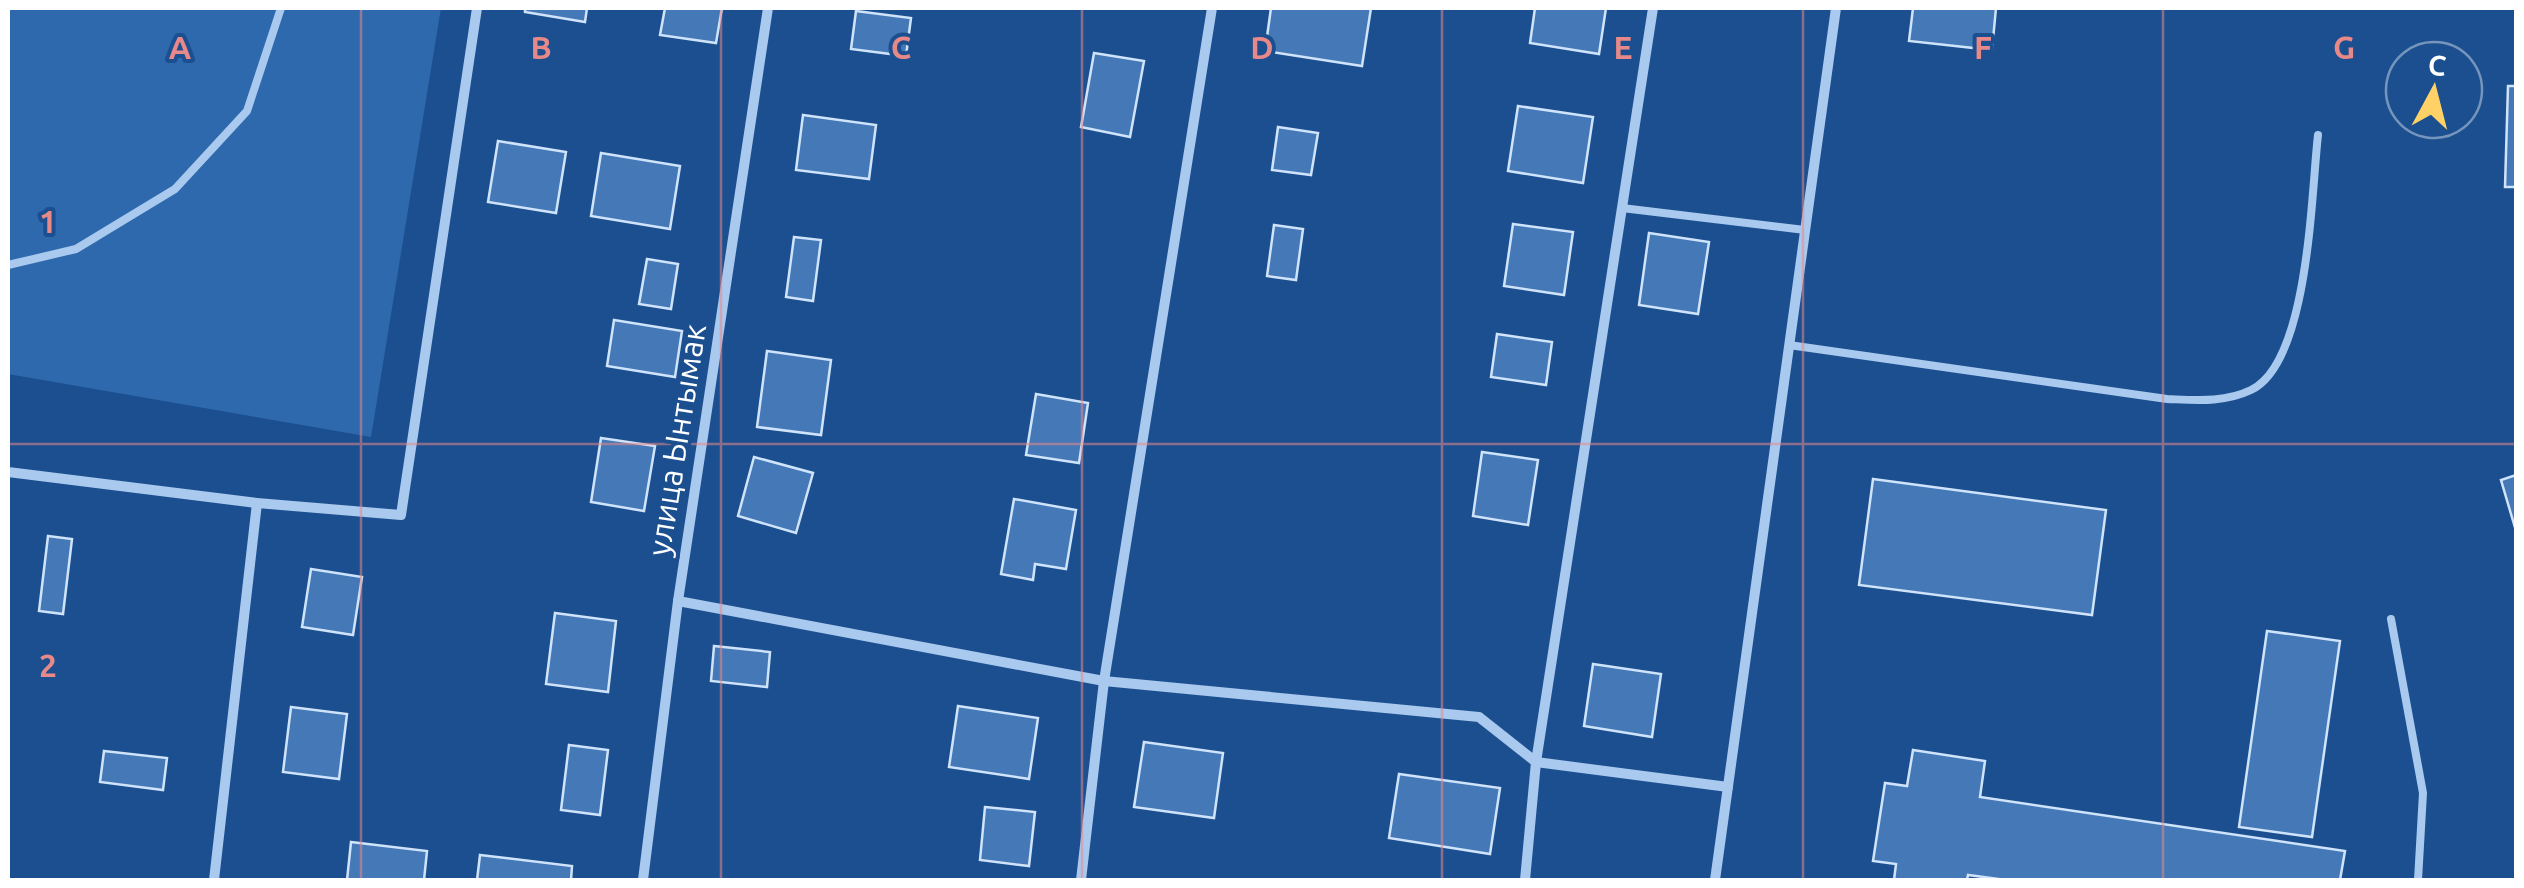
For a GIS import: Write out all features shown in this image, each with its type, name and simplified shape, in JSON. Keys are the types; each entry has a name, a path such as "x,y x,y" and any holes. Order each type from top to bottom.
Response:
{"street":[{"path":"8,472 257,503 401,515 477,8"},
{"name":"улица Ынтымак","path":"643,880 678,601 768,8"},
{"path":"1082,880 1104,680 1212,8"},
{"path":"1524,880 1536,762 1653,8"},
{"path":"1716,880 1836,8"},
{"path":"214,880 257,503"},
{"path":"678,601 1104,680 1479,717 1536,762 1728,786"}],"lane":[{"path":"8,264 76,249 175,189 247,111 281,8"},
{"path":"1789,344 2167,399 2211,401 2253,389 2282,359 2297,317 2318,136"},
{"path":"1622,208 1805,230"},
{"path":"2391,619 2423,793 2418,880"}],"shaded area":[{"path":"8,8 441,8 371,437 8,374"}],"building":[{"path":"525,8 587,8 585,22 525,12"},
{"path":"665,8 722,8 716,43 660,35"},
{"path":"1271,8 1371,8 1362,66 1265,51"},
{"path":"1535,8 1606,8 1599,54 1530,43"},
{"path":"1913,8 1996,8 1992,50 1909,41"},
{"path":"856,11 911,18 906,56 851,49"},
{"path":"1094,53 1144,61 1130,137 1081,127"},
{"path":"2508,86 2516,86 2516,187 2505,187"},
{"path":"1518,106 1593,117 1583,183 1508,171"},
{"path":"803,115 876,125 869,179 796,170"},
{"path":"1278,127 1318,133 1311,175 1272,170"},
{"path":"498,141 566,152 556,213 488,202"},
{"path":"601,153 680,166 670,229 591,216"},
{"path":"1513,224 1573,232 1564,295 1504,286"},
{"path":"1274,225 1303,229 1296,280 1267,276"},
{"path":"1649,233 1709,242 1698,314 1639,305"},
{"path":"794,237 821,240 813,301 786,297"},
{"path":"647,259 678,264 671,309 639,304"},
{"path":"614,320 682,331 675,377 607,366"},
{"path":"1497,334 1552,342 1546,385 1491,377"},
{"path":"767,351 831,360 821,435 757,427"},
{"path":"1036,394 1088,403 1079,463 1026,455"},
{"path":"601,438 655,446 644,511 591,502"},
{"path":"1482,452 1538,460 1528,525 1473,516"},
{"path":"754,457 813,473 796,533 738,516"},
{"path":"2516,475 2516,531 2501,480"},
{"path":"1873,479 2106,510 2092,615 1859,585"},
{"path":"1014,499 1076,510 1066,569 1035,564 1033,580 1001,574"},
{"path":"48,536 72,539 63,614 39,611"},
{"path":"311,569 362,577 353,635 302,627"},
{"path":"555,613 616,621 608,692 546,684"},
{"path":"2267,631 2340,641 2312,837 2239,827"},
{"path":"714,646 770,652 767,687 711,681"},
{"path":"1593,664 1661,674 1652,737 1584,726"},
{"path":"958,706 1038,718 1029,779 949,767"},
{"path":"291,707 347,714 339,779 283,772"},
{"path":"1144,742 1223,753 1214,818 1134,807"},
{"path":"569,745 608,750 600,815 561,810"},
{"path":"1913,750 1985,761 1980,797 2345,851 2340,880 2006,880 1968,875 1967,880 1894,880 1896,864 1873,861 1885,783 1907,786"},
{"path":"104,751 167,758 163,790 100,782"},
{"path":"1399,774 1500,788 1490,854 1389,838"},
{"path":"985,807 1035,812 1029,866 980,860"},
{"path":"351,842 427,851 424,880 347,880"},
{"path":"480,855 572,866 571,880 477,880"}]}
